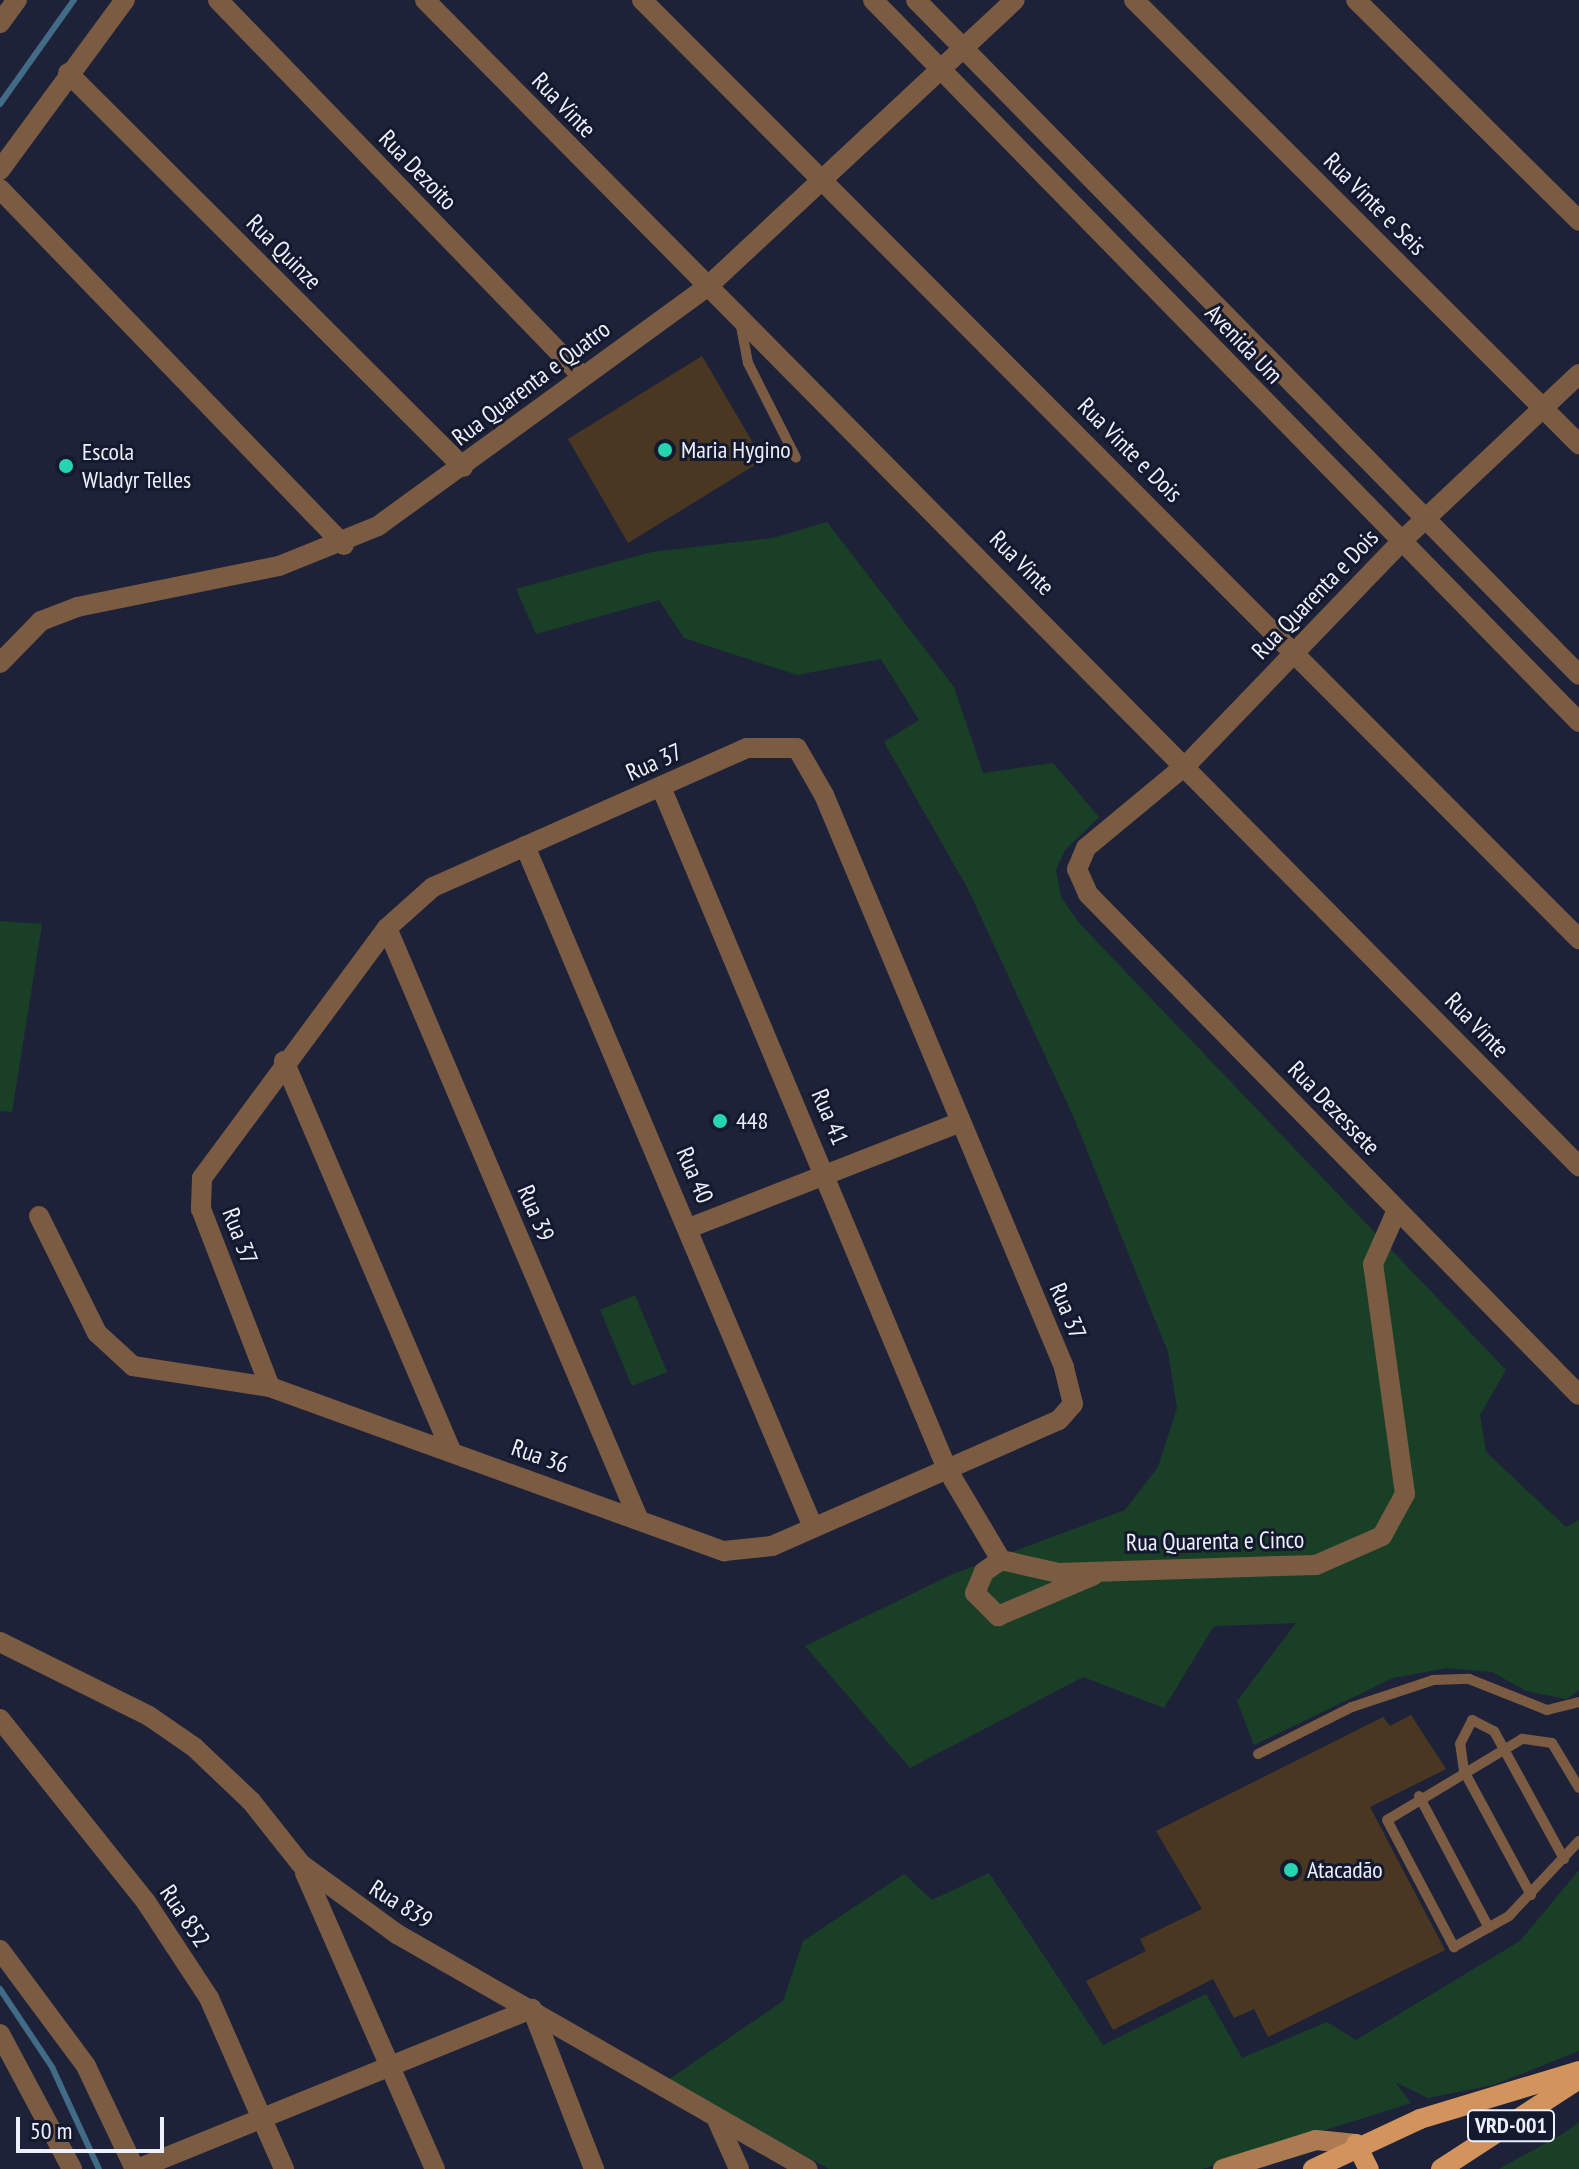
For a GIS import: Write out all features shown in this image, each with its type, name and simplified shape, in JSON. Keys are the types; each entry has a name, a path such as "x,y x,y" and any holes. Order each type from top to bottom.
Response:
{"main road":[{"path":"1313,2169 1356,2144 1579,2071"},
{"name":"VRD-001","path":"1441,2169 1579,2079"},
{"path":"1356,2144 1369,2169"}],"street":[{"path":"0,23 17,0"},
{"path":"0,170 68,73 125,0"},
{"name":"Rua Dezoito","path":"218,0 582,376"},
{"name":"Rua Vinte","path":"425,0 706,288 1187,764 1579,1166"},
{"name":"Rua Vinte e Dois","path":"642,0 820,181 1296,651 1579,939"},
{"name":"Avenida Um","path":"873,0 1579,722"},
{"name":"Avenida Um","path":"916,0 1579,675"},
{"name":"Rua Quarenta e Quatro","path":"0,663 41,621 77,607 344,545 463,467 582,376 706,288 1015,0"},
{"name":"Rua Vinte e Seis","path":"1134,0 1579,444"},
{"path":"1356,0 1579,221"},
{"name":"Rua Quinze","path":"68,73 463,467"},
{"path":"0,189 344,545"},
{"name":"Rua Quarenta e Dois","path":"1086,848 1187,764 1401,542 1579,374"},
{"name":"Rua 37","path":"270,1387 199,1191 284,1061 387,928 433,887 767,743 797,748 808,759 1073,1396"},
{"name":"Rua 41","path":"661,787 947,1469"},
{"name":"Rua 40","path":"525,846 813,1527"},
{"name":"Rua Dezessete","path":"1086,848 1077,869 1088,894 1579,1395"},
{"name":"Rua 39","path":"387,928 638,1518"},
{"path":"284,1061 452,1453"},
{"path":"689,1228 959,1123"},
{"name":"Rua Quarenta e Cinco","path":"1001,1560 1058,1573 1107,1569 1316,1565 1356,1552 1398,1517 1403,1462 1373,1264 1397,1210"},
{"name":"Rua 36","path":"39,1216 97,1333 117,1356 162,1373 270,1387 724,1551 772,1546 1059,1420 1073,1396"},
{"path":"947,1469 1001,1560 984,1572 975,1593 998,1616 1107,1569"},
{"name":"Rua 839","path":"0,1642 149,1716 194,1747 251,1801 301,1864 354,1906 718,2122 807,2169"},
{"name":"Rua 852","path":"0,1719 146,1902 209,1998 266,2121 284,2169"},
{"path":"301,1864 397,2069 435,2169"},
{"path":"344,1951 354,1906"},
{"path":"0,1950 86,2066 136,2169 397,2069 532,2009 594,2169"},
{"path":"4,2047 72,2169"},
{"path":"718,2122 739,2169"},
{"path":"1223,2169 1316,2140 1356,2144"}],"lane":[{"path":"740,320 748,363 796,458"},
{"path":"1258,1754 1352,1707 1433,1680 1469,1679 1547,1710 1579,1702"},
{"path":"1531,1895 1464,1771 1460,1744 1472,1720 1488,1723 1564,1859"},
{"path":"1579,1788 1552,1743 1522,1739 1419,1796 1387,1820 1420,1891 1452,1946 1489,1928 1531,1895 1579,1841"},
{"path":"1419,1796 1489,1928"}],"green space":[{"path":"827,522 954,687 983,773 1053,763 1099,817 1065,850 1056,870 1061,897 1079,923 1506,1370 1480,1415 1486,1452 1566,1527 1579,1520 1579,1690 1567,1699 1526,1691 1492,1672 1447,1668 1393,1678 1254,1745 1237,1701 1296,1623 1214,1626 1164,1708 1083,1677 910,1768 805,1646 953,1574 1125,1510 1158,1467 1177,1408 1168,1352 1074,1118 968,889 884,742 919,720 881,659 797,675 684,638 659,600 536,634 516,589 652,552 773,538"},
{"path":"0,921 42,924 12,1112 0,1111"},
{"path":"635,1295 667,1372 632,1386 600,1310"},
{"path":"1579,1870 1579,2051 1493,2085 1428,2098 1395,2082 1411,2103 1202,2169 829,2169 668,2080 783,2001 803,1941 904,1874 932,1900 989,1873 1103,2045 1206,1994 1242,2058 1327,2022 1356,2040 1520,1941"},
{"path":"1579,2122 1579,2169 1499,2169 1564,2133"}],"building":[{"name":"Maria Hygino","path":"702,356 763,460 628,543 568,439"},
{"name":"Atacadão","path":"1411,1715 1446,1769 1370,1807 1445,1950 1268,2037 1254,2009 1234,2018 1213,1979 1113,2030 1086,1981 1146,1951 1140,1939 1202,1909 1156,1831 1383,1717 1390,1726"}],"waterway":[{"path":"0,104 74,0"},
{"path":"0,1989 52,2067 99,2169"}],"place":[{"name":"Maria Hygino","path":"665,450"},
{"name":"Escola Wladyr Telles","path":"66,466"},
{"name":"448","path":"720,1121"},
{"name":"Atacadão","path":"1291,1870"}]}
